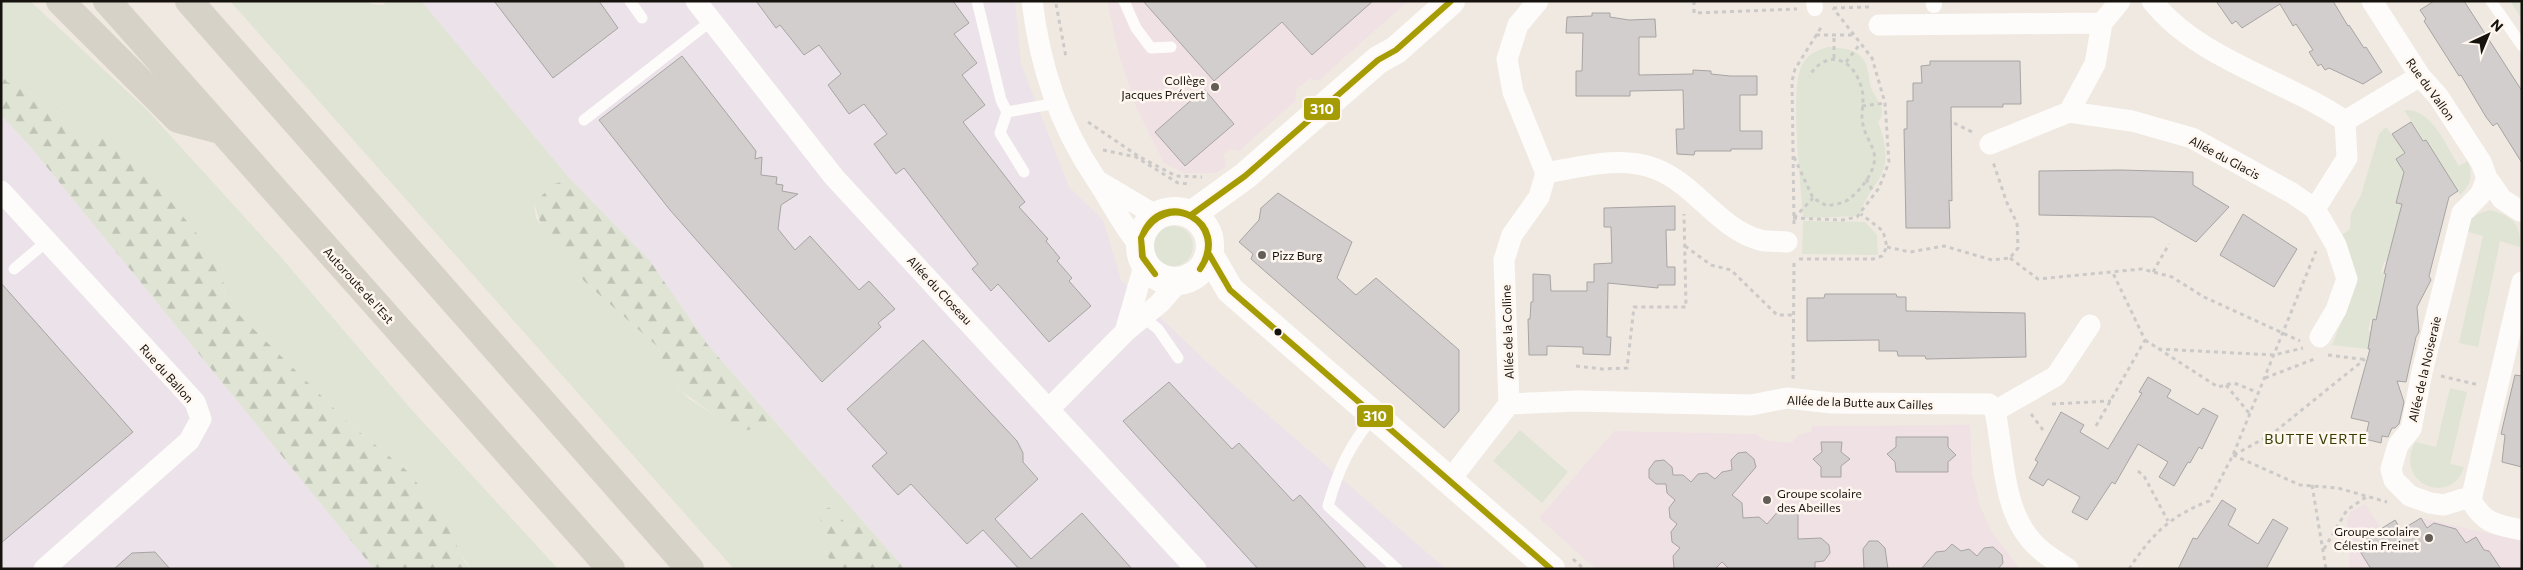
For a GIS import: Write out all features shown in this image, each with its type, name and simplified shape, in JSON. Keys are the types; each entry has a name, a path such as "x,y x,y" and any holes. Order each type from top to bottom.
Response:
{"highway":[{"path":"60,1 178,118 220,130"},
{"name":"Autoroute de l’Est","path":"107,1 611,569"},
{"path":"189,1 690,569"},
{"path":"214,1 241,33 258,80"}],"street":[{"name":"Allée du Closeau","path":"696,1 834,177 1196,569"},
{"path":"1032,1 1036,30 1050,87 1071,141 1142,255 1158,276 1166,279 1185,278 1230,290"},
{"path":"1378,60 1389,43 1437,1"},
{"path":"1049,409 1125,332 1144,318 1185,278 1202,267 1202,233 1245,176 1378,60 1396,50 1451,1"},
{"path":"1538,1 1518,26 1507,59 1513,92 1546,174 1600,163 1629,163 1656,169 1683,186 1734,227 1760,240 1790,234"},
{"path":"1990,144 2069,112 2094,64 2102,24 2120,1"},
{"path":"2152,1 2163,16 2191,39 2324,106 2345,121"},
{"name":"Rue du Vallon","path":"2372,1 2420,76 2438,96 2481,162 2487,178 2502,199 2521,213"},
{"path":"1879,25 2102,24"},
{"path":"2345,121 2420,76"},
{"name":"Allée du Glacis","path":"2069,112 2132,121 2192,138 2292,193 2320,218 2336,245 2346,279 2336,310 2315,342"},
{"path":"2320,218 2346,158 2345,121"},
{"name":"Allée de la Colline","path":"1509,404 1504,260 1512,235 1539,197 1546,174"},
{"name":"Allée de la Noiseraie","path":"2471,500 2462,499 2444,505 2430,503 2410,496 2394,480 2391,469 2398,445 2411,430 2422,372 2462,213 2480,195 2487,178"},
{"path":"1096,180 1157,216"},
{"name":"Rue du Ballon","path":"1,191 195,402 201,419 189,441 44,569"},
{"path":"1125,332 1142,255 1145,228 1157,216 1168,212 1180,211 1202,233 1230,290 1551,569"},
{"path":"2522,282 2471,500 2477,513 2487,521 2522,530"},
{"path":"2068,569 2041,550 2020,523 2007,490 1996,411 2056,376 2090,324"},
{"name":"Allée de la Butte aux Cailles","path":"1509,404 1578,401 1751,405 1787,398 1832,403 1989,404 1996,411"},
{"path":"1450,480 1509,404"}],"lane":[{"path":"630,1 642,18"},
{"path":"978,1 1000,100 1007,112 1000,133 1024,172"},
{"path":"1124,1 1136,28 1151,48 1171,47"},
{"path":"2491,1 2522,46"},
{"path":"584,120 712,22"},
{"path":"1007,112 1056,103"},
{"path":"14,269 46,242"},
{"path":"1144,318 1158,329 1178,358"},
{"path":"1375,415 1355,438 1337,475 1328,506 1397,569"}],"path":[{"path":"1055,1 1068,66"},
{"path":"1694,1 1694,13 1833,8 1872,58 1885,102 1888,162 1885,175 1875,194 1857,217 1842,220 1794,218"},
{"path":"1790,234 1794,218 1792,81 1795,69 1824,22"},
{"path":"1816,35 1853,35"},
{"path":"1834,36 1834,58"},
{"path":"1846,62 1860,44"},
{"path":"1793,155 1813,198 1827,206 1849,200 1866,179 1874,162 1874,153 1862,124 1862,90 1854,70 1846,62 1834,58 1817,64 1809,76"},
{"path":"1862,106 1885,102"},
{"path":"1082,118 1138,156 1176,176 1206,178"},
{"path":"1071,141 1136,157 1178,183 1194,184"},
{"path":"1990,144 1994,169 2017,224 2018,248 2010,258"},
{"path":"1866,179 1875,194"},
{"path":"1576,366 1602,369 1627,368 1634,308 1686,306 1683,186"},
{"path":"1794,218 1813,198"},
{"path":"1787,398 1790,382 1794,377 1794,259 1873,259 1882,256 1887,247 1883,231 1861,214"},
{"path":"2129,569 2146,544 2168,521 2186,510 2209,500 2233,455 2283,333 2320,218"},
{"path":"2153,272 2169,244"},
{"path":"1685,246 1711,265 1730,270 1777,316 1794,315"},
{"path":"1887,247 1910,252 1944,246 1992,260 2010,258 2038,279 2142,269 2172,277 2204,297 2251,320 2283,333 2315,342 2332,356"},
{"path":"2112,271 2145,340 2218,387 2234,383 2259,393"},
{"path":"2096,426 2145,340"},
{"path":"2158,349 2274,355 2315,342"},
{"path":"2233,455 2272,434 2367,360 2332,356 2310,360 2265,378"},
{"path":"2422,372 2498,389"},
{"path":"2226,385 2249,413"},
{"path":"2019,398 2026,404 2111,401"},
{"path":"2233,455 2300,485 2338,488 2366,496 2347,510 2324,550"},
{"path":"2138,471 2144,476 2168,521"},
{"path":"2312,485 2326,569"}],"shaded area":[{"path":"421,1 1015,1 1021,64 1069,187 1103,220 1121,280 1210,365 1446,569 905,569 707,344 650,261 570,179"},
{"name":"Collège Jacques Prévert","path":"1107,1 1408,1 1319,80 1309,79 1296,90 1296,100 1239,151 1230,149 1223,155 1226,163 1224,168 1216,173 1184,173 1164,163 1137,109 1120,59"},
{"path":"1,115 29,145 374,569 1,569"},
{"name":"Groupe scolaire des Abeilles","path":"1970,425 1972,473 1980,506 1991,531 2020,569 1596,569 1539,518 1614,431 1756,434 1765,440 1792,443 1798,435 1811,432 1812,426"},
{"name":"Groupe scolaire Célestin Freinet","path":"2365,504 2381,529 2395,520 2401,530 2421,518 2522,541 2522,569 2350,569 2347,521 2350,512"}],"green space":[{"path":"1,1 30,1 147,110 279,255 411,409 558,569 471,569 406,470 351,425 225,301 222,265 160,189 76,135 53,102 7,82 1,73"},
{"path":"230,1 368,1 371,4 383,5 387,1 421,1 570,179 554,184 534,203 536,218 584,281 658,347 668,376 689,399 713,414 733,433 777,424 866,525 851,528 830,508 822,547 836,569 734,569"},
{"path":"2510,1 2522,1 2522,19"},
{"path":"1828,47 1851,51 1858,54 1865,62 1870,85 1882,110 1881,118 1878,122 1884,140 1885,161 1882,173 1866,199 1861,216 1803,218 1796,118 1798,80 1801,67 1806,59 1816,51"},
{"path":"1,73 7,82 53,102 76,135 99,135 161,189 222,265 225,301 351,425 406,470 438,508 465,562 471,569 374,569 29,145 1,115"},
{"path":"2404,110 2414,111 2423,115 2430,122 2459,166 2468,161 2470,180 2460,195"},
{"path":"2386,127 2405,153 2396,159 2406,175 2397,203 2402,204 2395,246 2391,245 2381,272 2386,274 2376,320 2371,319 2368,330 2371,331 2368,349 2332,345 2348,306 2341,236 2350,229 2351,214 2361,195 2379,134"},
{"path":"570,179 650,261 707,344 777,424 733,433 713,414 684,393 668,376 658,347 584,281 541,225 534,203 554,184"},
{"path":"2490,210 2504,215 2514,222 2519,232 2520,247 2500,241 2478,347 2459,343 2483,236 2465,231 2469,222 2474,217"},
{"path":"1803,221 1865,222 1877,235 1878,255 1802,254"},
{"path":"1173,226 1187,232 1193,246 1187,260 1173,266 1159,260 1153,246 1159,232"},
{"path":"2450,388 2467,392 2450,464 2464,467 2458,479 2448,486 2437,488 2427,485 2418,479 2412,469 2410,457 2415,442 2436,447"},
{"path":"1520,430 1568,472 1542,503 1493,461"},
{"path":"820,506 830,508 851,528 866,525 905,569 836,569 822,547"}],"building":[{"path":"494,1 599,1 618,28 553,78"},
{"path":"756,1 953,1 969,23 954,34 977,63 962,75 985,105 963,122 1025,202 1019,207 1048,239 1046,241 1060,258 1057,261 1072,278 1069,281 1091,306 1049,342 998,284 991,291 972,269 978,264 904,168 896,174 874,144 887,134 864,104 849,114 828,85 841,74 819,45 804,55 780,25 776,28"},
{"path":"1143,1 1373,1 1312,55 1282,22 1214,81"},
{"path":"2216,1 2333,1 2348,26 2364,48 2366,47 2382,72 2363,84 2329,68 2325,70 2321,64 2318,66 2309,52 2313,50 2296,24 2293,26 2280,4 2242,28 2236,21 2232,24"},
{"path":"2434,1 2464,1 2522,91 2522,163 2497,123 2493,126 2486,117 2461,75 2459,76 2424,21 2426,19 2420,10"},
{"path":"1592,13 1610,13 1610,17 1629,20 1655,19 1656,37 1639,37 1639,75 1693,74 1693,70 1711,71 1711,74 1730,76 1757,76 1757,95 1740,95 1740,131 1762,131 1762,149 1695,151 1694,155 1677,154 1676,129 1684,129 1683,90 1630,91 1630,96 1576,96 1576,71 1582,71 1583,33 1566,33 1567,17 1592,16"},
{"path":"682,56 756,151 755,159 762,157 761,175 777,177 776,184 783,185 782,191 798,194 781,205 778,229 795,250 810,236 859,290 869,281 895,309 878,323 881,327 822,382 670,210 599,120"},
{"path":"1930,61 2020,61 2021,104 2003,104 2003,107 1951,107 1952,201 1949,200 1950,228 1906,228 1904,129 1907,129 1907,101 1913,101 1913,83 1922,83 1921,66 1930,65"},
{"path":"1204,89 1234,124 1185,166 1155,132"},
{"path":"2411,122 2423,141 2426,140 2458,191 2449,197 2429,276 2431,280 2417,307 2419,332 2416,337 2406,382 2397,381 2404,402 2399,424 2392,428 2388,437 2382,436 2381,443 2365,439 2369,422 2351,418 2370,349 2368,349 2373,319 2376,320 2386,274 2384,273 2402,204 2396,203 2404,172 2396,159 2405,153 2392,134"},
{"path":"2120,170 2193,172 2193,185 2229,207 2196,242 2153,217 2039,215 2039,171"},
{"path":"1278,193 1352,242 1337,278 1356,295 1376,278 1459,350 1459,411 1444,428 1251,259 1253,254 1239,242 1259,220 1261,208"},
{"path":"1675,206 1675,230 1666,230 1667,267 1675,267 1675,285 1658,285 1658,288 1608,283 1607,337 1611,337 1610,355 1583,354 1583,347 1547,346 1547,355 1529,355 1528,319 1530,319 1531,302 1533,302 1533,274 1550,275 1551,291 1587,291 1587,282 1594,282 1594,264 1612,263 1611,227 1604,227 1604,208"},
{"path":"2243,214 2297,249 2274,287 2220,255"},
{"path":"1,283 133,432 1,543"},
{"path":"1825,294 1896,294 1897,297 1906,297 1906,311 2025,313 2026,357 1926,359 1925,356 1898,356 1897,351 1879,351 1879,340 1807,341 1807,298 1824,298"},
{"path":"923,340 1017,441 1023,453 1023,462 1038,479 995,519 1031,559 1082,513 1132,569 1019,569 983,530 967,544 911,484 898,495 872,466 887,453 847,409"},
{"path":"2515,375 2522,376 2522,467 2502,462 2505,435 2501,434"},
{"path":"2148,377 2171,390 2167,397 2198,415 2203,408 2218,416 2202,449 2199,447 2174,486 2159,477 2168,462 2138,444 2115,484 2112,482 2087,520 2072,512 2080,497 2048,479 2043,486 2029,478 2038,462 2035,460 2061,412 2084,425 2080,432 2108,449 2142,393 2139,392"},
{"path":"1169,382 1232,449 1239,443 1293,501 1300,495 1367,569 1258,569 1123,421"},
{"path":"1896,437 1948,437 1948,447 1956,455 1948,462 1948,472 1896,472 1895,462 1887,454 1896,447"},
{"path":"1821,442 1842,442 1841,452 1850,459 1841,466 1841,477 1821,477 1821,467 1813,459 1822,452"},
{"path":"1746,452 1754,459 1756,467 1732,495 1742,503 1743,518 1759,517 1767,524 1781,508 1790,507 1798,514 1798,539 1821,538 1829,545 1830,553 1824,561 1815,562 1815,569 1729,569 1722,562 1715,569 1674,569 1673,556 1680,548 1672,542 1671,532 1677,524 1670,518 1669,508 1675,500 1667,493 1666,484 1656,484 1649,478 1649,469 1655,461 1664,460 1672,467 1673,475 1683,475 1691,482 1698,474 1707,473 1715,479 1722,472 1732,470 1731,460 1738,453"},
{"path":"2222,500 2236,509 2228,525 2258,544 2273,519 2288,528 2266,569 2178,569 2193,538 2197,539"},
{"name":"Groupe scolaire Célestin Freinet","path":"2421,518 2427,528 2434,523 2456,529 2466,543 2476,537 2484,550 2489,551 2501,569 2371,569 2356,545 2395,520 2401,530"},
{"path":"1869,541 1878,541 1885,548 1888,569 1864,569 1863,549"},
{"path":"1952,544 1961,551 1969,549 1977,556 1984,548 1993,547 2002,555 2003,563 1998,569 1921,569 1936,552 1945,551"},
{"path":"155,552 170,569 114,569 132,553"}],"transit line":[{"name":"310","path":"1191,215 1245,176 1378,60 1396,50 1451,1"},
{"name":"310","path":"1142,236 1151,221 1164,213 1178,212 1191,216 1202,224 1208,237 1208,252 1200,269"},
{"name":"310","path":"1142,236 1153,221 1166,214 1179,213 1192,217 1201,225 1207,238 1207,252 1200,269"},
{"name":"310","path":"1141,238 1143,258 1155,274"},
{"name":"310","path":"1141,238 1142,256 1155,274"},
{"name":"310","path":"1209,254 1230,290 1551,569"}],"place":[{"name":"Collège Jacques Prévert","path":"1215,87"},
{"name":"Pizz Burg","path":"1262,255"},
{"name":"Groupe scolaire des Abeilles","path":"1767,500"},
{"name":"Groupe scolaire Célestin Freinet","path":"2429,538"}],"district":[{"name":"BUTTE VERTE","path":"2316,438"}]}
